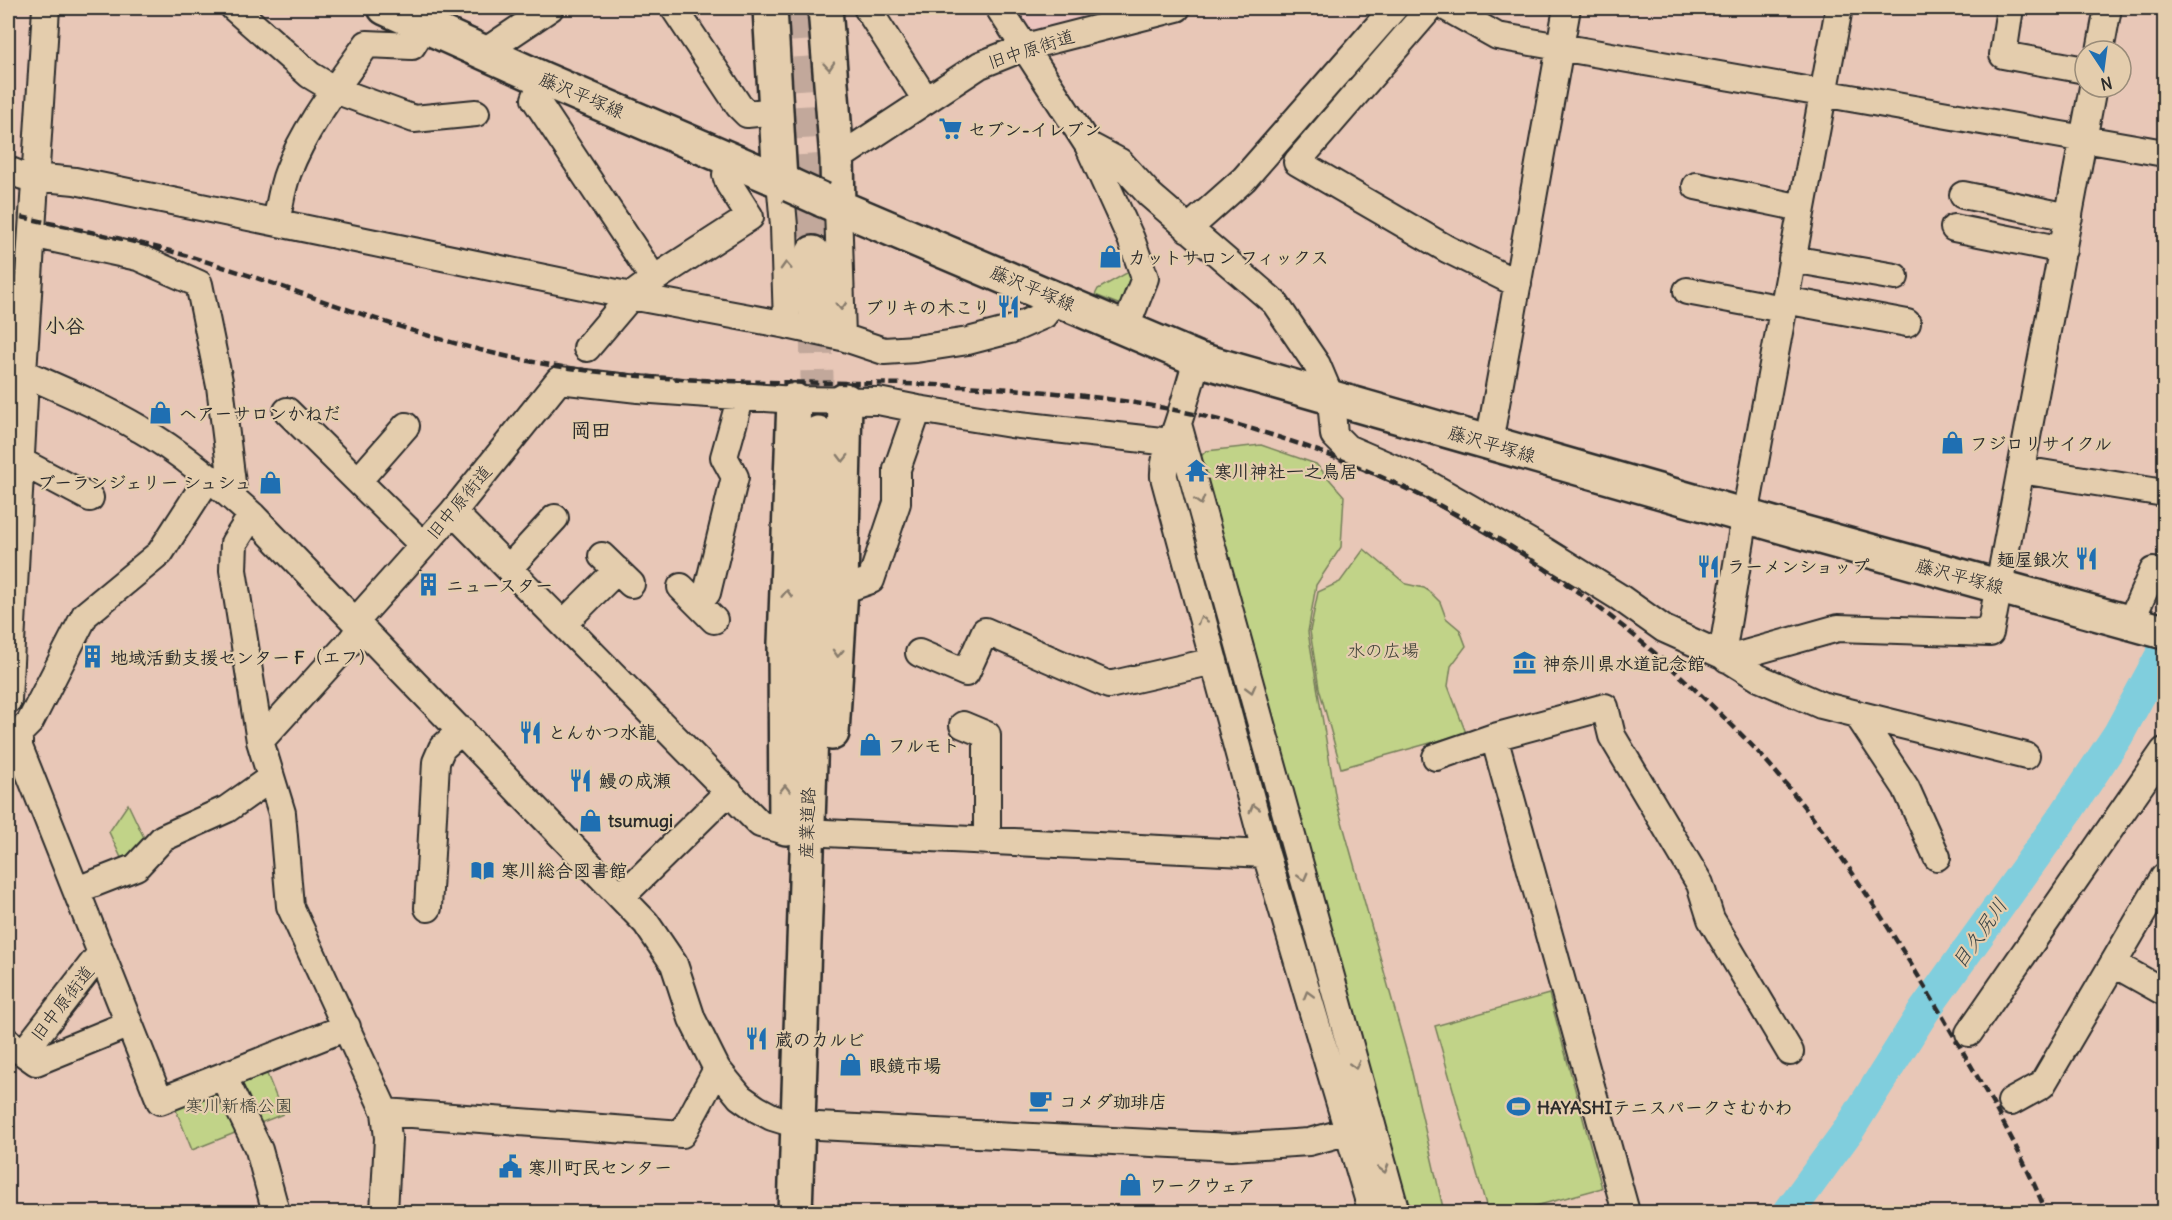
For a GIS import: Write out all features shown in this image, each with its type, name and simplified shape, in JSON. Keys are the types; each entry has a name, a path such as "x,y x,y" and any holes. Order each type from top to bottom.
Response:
{"main road":[{"name":"藤沢平塚線","path":"385,8 486,51 543,79 1197,359 1745,516 2143,625"},
{"path":"770,8 777,111 785,182"},
{"path":"825,8 837,159 830,203"},
{"path":"813,253 815,328"},
{"path":"794,400 786,643 786,831 790,910 801,994"},
{"path":"804,926 818,902 825,833 841,588 844,400"},
{"name":"産業道路","path":"795,1212 818,522 818,433"}],"street":[{"path":"8,700 13,493 20,461 15,369 32,234 46,8"},
{"path":"234,8 310,75 335,90 414,119 476,113"},
{"path":"486,51 550,8"},
{"path":"674,8 739,106 747,114 777,111"},
{"path":"867,8 926,100"},
{"path":"999,8 1088,145 1131,239 1146,278 1126,327"},
{"name":"旧中原街道","path":"837,159 980,65 1025,47 1177,8"},
{"path":"1188,229 1244,179 1394,8"},
{"path":"1430,8 1296,162 1447,249 1518,284"},
{"path":"1447,8 1497,36 2164,153"},
{"path":"1489,443 1567,8"},
{"path":"1724,657 1745,516 1839,8"},
{"path":"2010,8 2003,55 2073,68"},
{"path":"2102,39 2108,8"},
{"path":"276,222 288,173 302,142 367,44 412,46 425,25"},
{"path":"543,79 535,99 654,279"},
{"path":"1724,657 1838,628 1990,633 2091,99"},
{"path":"1088,145 1120,162 1150,195 1275,303 1317,364 1331,398 1334,435 1347,448 1419,479 1545,551 1664,628 1724,657 1759,678 1821,705 2026,756"},
{"path":"587,348 631,296 750,217 729,184 726,175 729,158"},
{"path":"8,170 23,176 75,181 631,296 815,328 884,351 916,349 1010,330 1044,315 1055,298"},
{"path":"785,182 784,226 815,328"},
{"path":"1696,186 1802,208"},
{"path":"1963,195 2069,217"},
{"path":"815,328 830,203"},
{"path":"1954,228 2063,250"},
{"path":"32,234 138,256 199,284 243,507 234,543 233,570 260,741 282,813 290,906 385,1112 388,1138 384,1212"},
{"path":"1792,259 1895,277"},
{"path":"1688,291 1907,323"},
{"path":"1197,359 1174,433 1175,464 1360,1128 1372,1212"},
{"path":"15,369 85,400 141,429 209,477 243,507 462,730 646,923 674,964 692,1019 717,1069 740,1096 757,1109 772,1117 798,1125 1231,1147 1309,1142 1360,1128"},
{"name":"旧中原街道","path":"260,741 351,641 358,624 453,512 559,380 638,389 741,396"},
{"path":"698,603 707,593 725,556 720,501 735,477 724,457 741,396 794,400 878,401 918,410 1011,423 1174,433"},
{"path":"841,588 871,580 897,503 897,469 918,410"},
{"path":"288,411 423,545"},
{"path":"358,481 406,426"},
{"path":"20,461 90,498"},
{"path":"1175,464 1164,477 1266,854 1360,1128 1396,1212"},
{"path":"2022,470 2164,493"},
{"path":"209,477 160,553 85,615 30,722 19,733 13,747 77,890 100,954 160,1101 347,1027"},
{"path":"453,512 760,824 786,831"},
{"path":"509,568 555,518"},
{"path":"564,623 617,570"},
{"path":"2143,625 2154,571"},
{"path":"920,653 966,673 985,631 1109,685 1214,661"},
{"path":"1436,757 1494,737 1605,707 1612,736 1700,884 1711,919 1790,1052"},
{"path":"1857,714 1906,788 1937,857"},
{"path":"963,725 987,735 987,841"},
{"path":"428,908 436,762 442,748 462,730"},
{"path":"1494,737 1626,1212"},
{"path":"1970,1033 2164,751"},
{"path":"77,890 136,867 163,838 227,809 271,778"},
{"path":"621,897 729,791"},
{"path":"825,833 1266,854"},
{"path":"2011,1102 2042,1085 2164,878"},
{"name":"旧中原街道","path":"16,1047 100,954"},
{"path":"2114,964 2164,992"},
{"path":"16,1047 36,1062 129,1024"},
{"path":"385,1112 682,1134 717,1069"},
{"path":"223,1076 259,1150 276,1212"}],"shaded area":[{"path":"1013,8 1154,8 1031,34"}],"green space":[{"path":"1132,270 1135,277 1126,301 1118,304 1095,295 1098,289"},
{"path":"1261,445 1316,464 1344,496 1341,547 1316,585 1308,632 1336,800 1410,1064 1444,1212 1370,1212 1171,487 1206,451"},
{"name":"水の広場","path":"1364,549 1406,584 1424,588 1430,592 1440,602 1446,618 1460,630 1466,646 1451,666 1448,686 1466,733 1341,768 1319,688 1310,631 1318,592 1340,582"},
{"path":"128,804 147,844 124,864 109,832"},
{"name":"HAYASHIテニスパークさむかわ","path":"1549,994 1602,1188 1513,1212 1488,1212 1435,1026"},
{"name":"寒川新橋公園","path":"265,1069 283,1114 192,1150 174,1105"}],"waterway":[{"name":"目久尻川","path":"1789,1212 1850,1128 1924,1011 2066,813 2118,735 2164,650"}],"tunnel":[{"path":"798,8 813,253"},
{"path":"816,322 818,433"}],"railway":[{"path":"8,214 168,250 437,338 525,360 605,373 675,379 955,386 1060,393 1129,402 1210,418 1289,441 1365,470 1439,505 1511,546 1579,593 1643,643 1714,707 1771,767 1803,805 1846,864 1906,956 1998,1114 2024,1162 2046,1212"}],"place":[{"name":"セブン-イレブン","path":"950,129"},
{"name":"カットサロン フィックス","path":"1110,257"},
{"name":"ブリキの木こり","path":"1009,307"},
{"name":"ヘアーサロンかねだ","path":"161,413"},
{"name":"フジロリサイクル","path":"1952,443"},
{"name":"寒川神社一之鳥居","path":"1196,471"},
{"name":"ブーランジェリー シュシュ","path":"270,482"},
{"name":"麺屋銀次","path":"2087,559"},
{"name":"ラーメンショップ","path":"1709,566"},
{"name":"ニュースター","path":"428,585"},
{"name":"地域活動支援センター F（エフ）","path":"92,657"},
{"name":"神奈川県水道記念館","path":"1525,663"},
{"name":"とんかつ水龍","path":"530,732"},
{"name":"フルモト","path":"870,745"},
{"name":"鰻の成瀬","path":"581,780"},
{"name":"tsumugi","path":"590,820"},
{"name":"寒川総合図書館","path":"483,870"},
{"name":"蔵のカルビ","path":"757,1039"},
{"name":"眼鏡市場","path":"851,1065"},
{"name":"コメダ珈琲店","path":"1041,1101"},
{"name":"HAYASHIテニスパークさむかわ","path":"1519,1107"},
{"name":"寒川町民センター","path":"510,1167"},
{"name":"ワークウェア","path":"1131,1185"}],"district":[{"name":"小谷","path":"65,325"},
{"name":"岡田","path":"591,429"}]}
